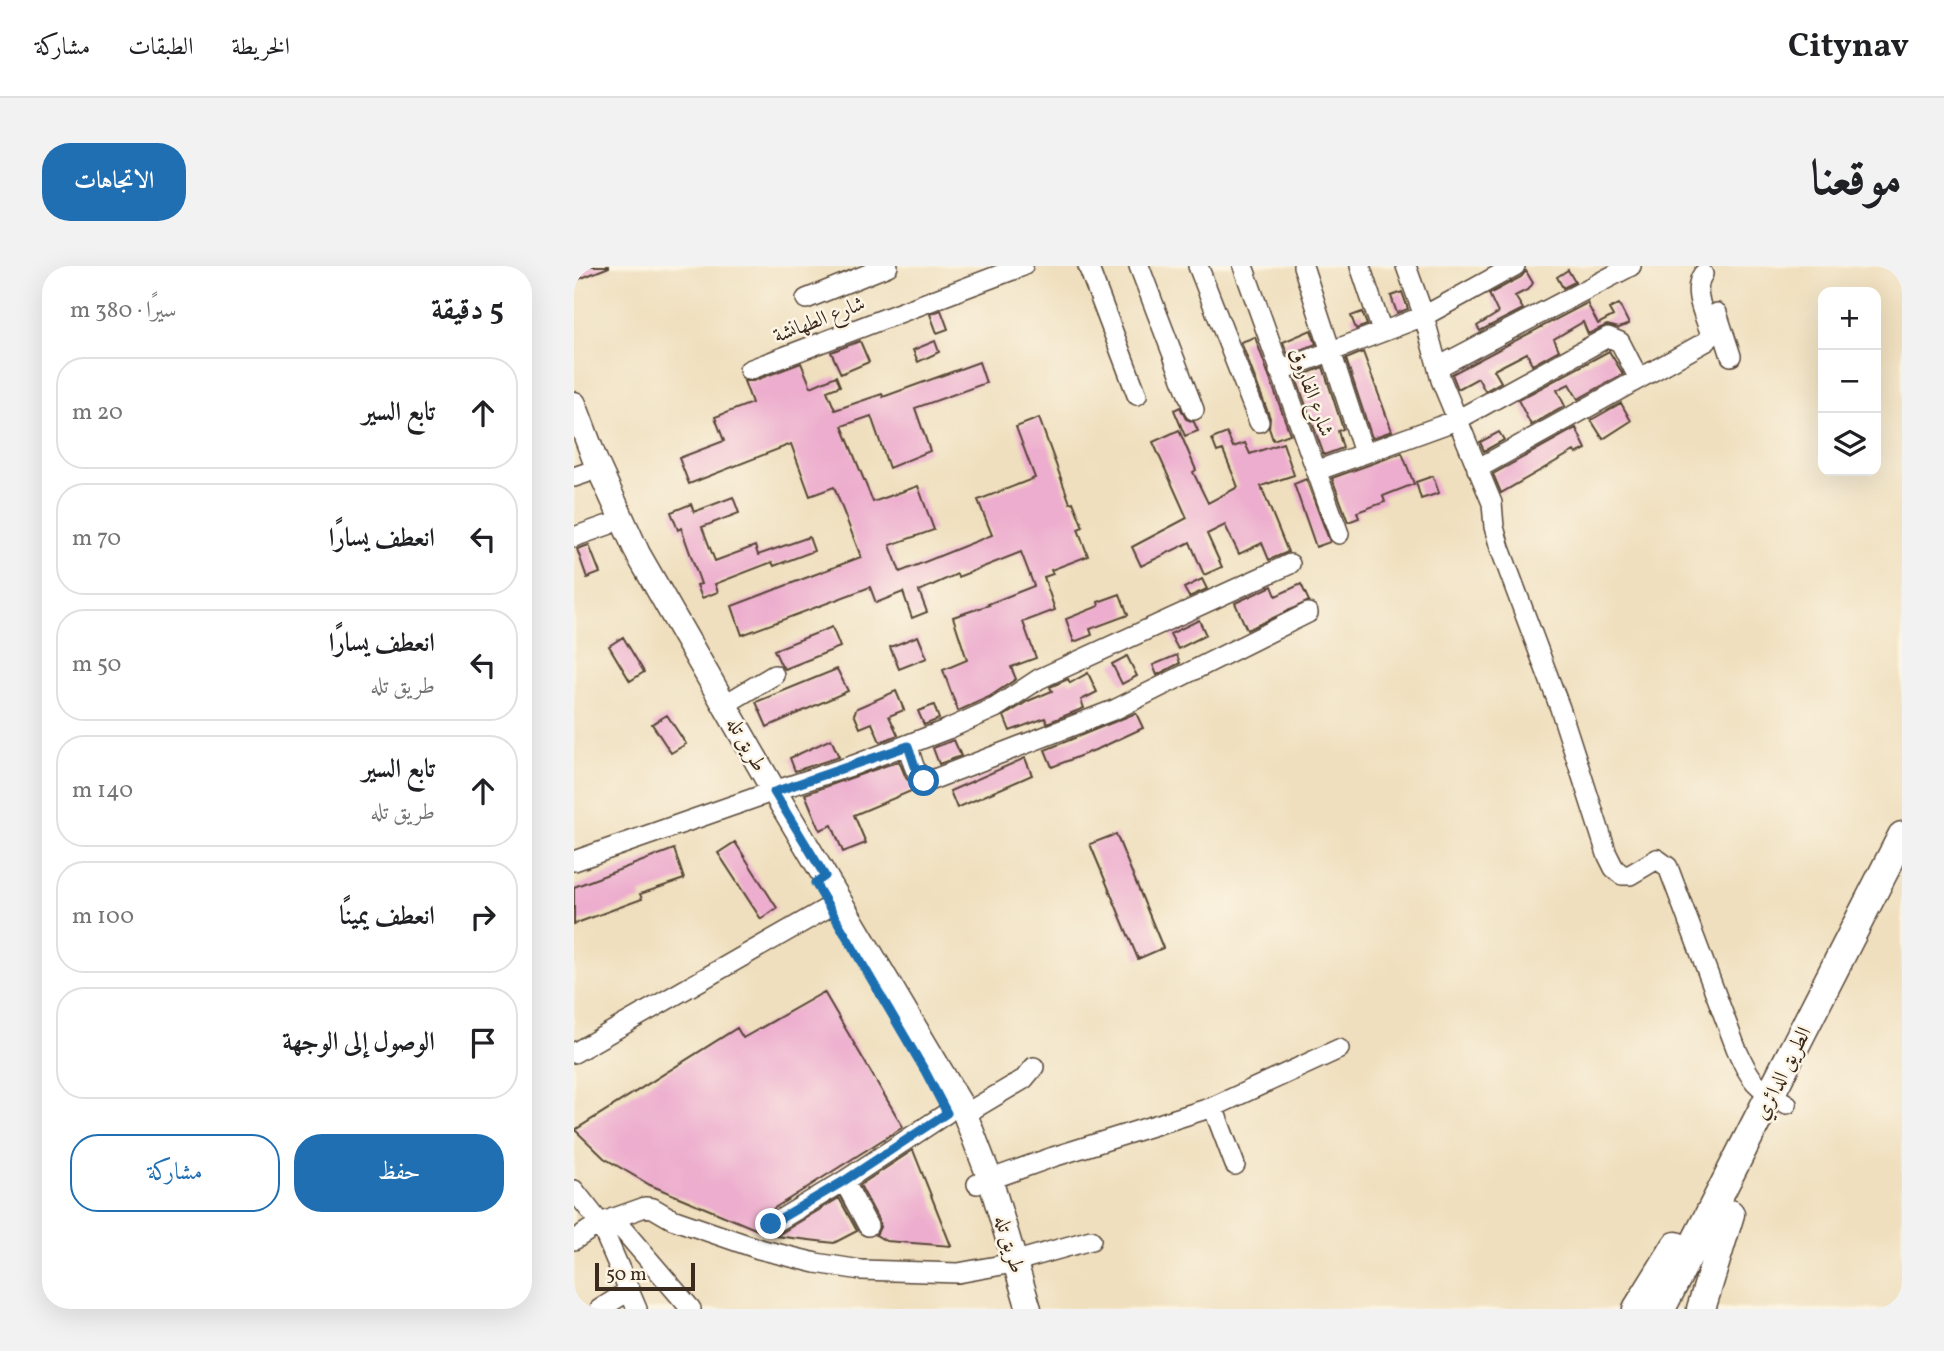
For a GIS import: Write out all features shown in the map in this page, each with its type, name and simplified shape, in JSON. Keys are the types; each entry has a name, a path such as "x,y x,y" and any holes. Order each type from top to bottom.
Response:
{"highway":[{"name":"الطريق الدائري","path":"1680,1309 1730,1214 1779,1099 1902,836"},
{"name":"الطريق الدائري","path":"1661,1309 1742,1152 1779,1099 1902,878"},
{"path":"1637,1309 1724,1171 1742,1152"},
{"path":"1701,1309 1730,1214"}],"main road":[{"name":"طريق تله","path":"574,404 594,460 624,527 724,705 768,793"},
{"name":"طريق تله","path":"574,442 580,475 631,572 820,879 956,1113 984,1182 1009,1264 1029,1309"},
{"name":"طريق تله","path":"820,879 829,907 956,1113"},
{"name":"طريق تله","path":"1009,1264 1016,1309"}],"street":[{"path":"806,299 888,266"},
{"name":"شارع الطهانشة","path":"749,370 975,275 1023,266"},
{"path":"1088,266 1137,395"},
{"path":"1139,266 1194,410"},
{"path":"1198,266 1259,422"},
{"name":"شارع الفاروق","path":"1243,266 1339,534"},
{"path":"1303,266 1364,453"},
{"path":"1360,266 1382,331"},
{"path":"1406,266 1457,420 1492,503 1494,527 1500,548 1515,582 1560,708 1607,854 1614,868 1622,875 1630,875 1657,859 1668,867 1740,1057 1754,1084 1779,1099"},
{"path":"1279,371 1424,316 1515,266"},
{"path":"1438,367 1631,266"},
{"path":"1702,270 1731,356"},
{"path":"1477,469 1709,338 1711,335 1698,288 1702,270"},
{"path":"1316,471 1457,420 1608,337 1620,342 1639,379"},
{"path":"574,537 608,525"},
{"path":"574,861 908,746 995,708 1039,679 1290,564"},
{"path":"908,746 918,775 929,781 1116,709 1307,613"},
{"path":"724,705 774,675"},
{"path":"574,1053 829,907"},
{"path":"984,1182 1053,1157 1213,1107 1339,1049"},
{"path":"771,1224 956,1113 1024,1079 1034,1067"},
{"path":"1213,1107 1235,1165"},
{"path":"844,1181 868,1226"},
{"path":"574,1190 607,1220 691,1309"},
{"path":"574,1240 607,1220 649,1207 672,1219 807,1261 861,1270 958,1273 1009,1264 1091,1240"},
{"path":"607,1220 637,1309"},
{"path":"600,1309 630,1290"}],"building":[{"path":"574,266 609,266 609,267 574,281"},
{"path":"1568,270 1575,282 1563,288 1557,277"},
{"path":"1526,271 1533,283 1529,289 1515,296 1523,309 1480,331 1477,326 1498,313 1489,294 1521,277"},
{"path":"1402,292 1408,309 1397,313 1391,296"},
{"path":"1587,303 1598,324 1613,316 1609,309 1619,304 1629,324 1619,328 1607,325 1588,334 1583,322 1554,339 1559,350 1532,365 1527,353 1494,370 1501,382 1485,391 1478,378 1458,389 1452,374"},
{"path":"941,310 948,329 937,333 930,314"},
{"path":"1362,312 1367,325 1356,329 1351,316"},
{"path":"1311,330 1316,344 1288,355 1283,342"},
{"path":"1255,337 1290,434 1273,440 1269,428 1270,418 1241,342"},
{"path":"860,341 869,362 841,374 831,352"},
{"path":"935,341 939,352 918,362 913,350"},
{"path":"1609,351 1623,374 1578,399 1569,384 1557,390 1565,406 1531,425 1518,400"},
{"path":"1363,352 1392,431 1372,438 1346,359"},
{"path":"979,362 986,383 915,408 930,451 889,468 871,416 842,426 873,502 918,486 934,530 890,545 900,572 992,535 978,500 1035,478 1016,427 1039,418 1070,503 1073,502 1083,527 1078,529 1088,556 1051,570 1053,574 1044,577 1055,610 1023,622 1036,658 1011,667 1016,679 989,697 958,711 943,670 967,660 953,617 1034,586 1021,552 958,577 957,574 919,591 927,612 912,618 903,592 876,603 870,587 742,635 732,606 861,557 834,487 810,496 791,444 689,484 679,458 724,441 715,417 752,403 744,381 753,381 801,363 811,387 836,376 840,386 827,391 835,410 882,394 883,397"},
{"path":"1323,367 1343,429 1338,431 1343,448 1324,455 1296,378"},
{"path":"1621,403 1631,421 1603,439 1591,420"},
{"path":"1180,407 1186,419 1194,422 1198,431 1185,436 1174,410"},
{"path":"1576,428 1586,449 1576,454 1574,451 1501,493 1493,474"},
{"path":"1179,430 1196,470 1193,472 1208,503 1238,487 1223,450 1217,452 1212,439 1227,433 1233,447 1245,443 1250,454 1283,443 1294,475 1261,486 1288,552 1269,560 1262,543 1239,554 1225,525 1207,534 1222,567 1204,575 1190,542 1141,566 1132,547 1187,518 1153,442"},
{"path":"1499,432 1504,440 1484,451 1480,442"},
{"path":"1402,453 1414,484 1383,496 1385,502 1357,512 1359,518 1348,522 1332,478"},
{"path":"1433,476 1439,493 1421,499 1416,482"},
{"path":"1306,479 1330,542 1316,547 1294,484"},
{"path":"733,497 739,513 702,527 715,561 755,546 758,555 809,537 814,551 774,566 772,562 715,584 718,592 702,598 697,585 701,584 681,528 678,530 671,512 691,504 694,512"},
{"path":"589,545 600,573 587,578 577,549"},
{"path":"1202,579 1207,589 1189,597 1184,588"},
{"path":"1301,584 1309,601 1247,630 1235,603 1272,586 1276,596"},
{"path":"1120,594 1128,615 1090,629 1092,635 1074,642 1066,619"},
{"path":"1199,620 1206,635 1178,649 1170,634"},
{"path":"832,627 840,647 785,669 781,665 774,650"},
{"path":"918,636 927,658 899,669 890,647"},
{"path":"623,637 644,672 630,681 609,646"},
{"path":"1177,655 1180,663 1157,675 1153,665"},
{"path":"1127,656 1137,676 1122,684 1112,664"},
{"path":"837,669 848,691 767,727 756,702"},
{"path":"1088,673 1097,692 1081,700 1084,708 1047,723 1045,718 1010,731 1004,716 1028,701 1052,691 1050,687 1068,679 1070,683"},
{"path":"896,691 904,710 889,716 898,735 880,742 872,723 860,728 854,714 857,708"},
{"path":"934,705 939,719 924,725 918,711"},
{"path":"1136,713 1143,728 1052,767 1045,750"},
{"path":"667,715 686,744 671,753 652,724"},
{"path":"831,739 839,757 795,771 790,758"},
{"path":"954,740 961,756 939,764 933,748"},
{"path":"1025,758 1032,775 957,808 950,791"},
{"path":"899,761 906,778 916,789 854,815 866,843 843,852 832,825 820,830 805,794"},
{"path":"1116,834 1163,948 1138,959 1090,844"},
{"path":"735,842 777,908 761,919 718,853"},
{"path":"674,849 684,879 640,894 642,899 574,924 574,887"},
{"path":"824,992 903,1127 765,1214 760,1220 760,1231 650,1185 604,1158 575,1130 737,1028 743,1038"},
{"path":"913,1150 951,1246 886,1241 876,1235 880,1227 879,1221 860,1185"},
{"path":"839,1198 857,1231 834,1243 776,1236"}],"route":[{"path":"771,1224 844,1181 947,1113 815,883 825,876 774,792 908,746 918,775 924,781"}]}
